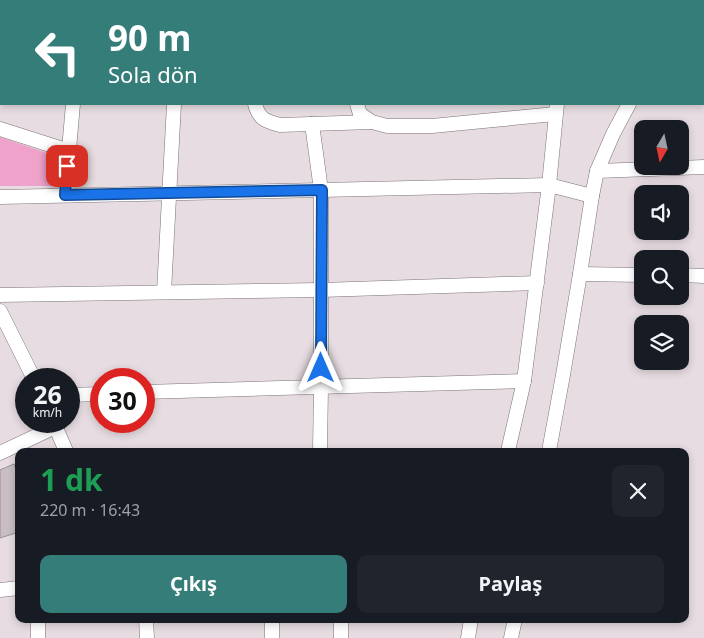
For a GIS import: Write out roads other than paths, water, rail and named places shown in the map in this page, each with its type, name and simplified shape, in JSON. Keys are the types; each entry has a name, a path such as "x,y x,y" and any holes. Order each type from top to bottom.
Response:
{"street":[{"path":"65,195 73,105"},
{"path":"164,292 174,105"},
{"path":"255,105 258,115 269,122 280,125 372,122 387,126 432,126 556,109 549,185 524,381 509,448"},
{"path":"357,105 360,114 372,122"},
{"path":"550,448 597,171 628,105"},
{"path":"312,124 322,190 320,448"},
{"path":"0,129 69,151"},
{"path":"597,171 704,167"},
{"path":"0,197 549,185 592,196"},
{"path":"580,274 634,275"},
{"path":"689,275 704,276"},
{"path":"0,295 321,290 536,283"},
{"path":"0,311 28,368"},
{"path":"155,392 524,381"},
{"path":"0,453 37,433"},
{"path":"58,433 65,448"},
{"path":"0,590 15,588"},
{"path":"38,623 38,638"},
{"path":"146,623 147,638"},
{"path":"272,623 272,638"},
{"path":"341,623 342,638"},
{"path":"468,638 470,623"},
{"path":"511,638 515,623"}]}
